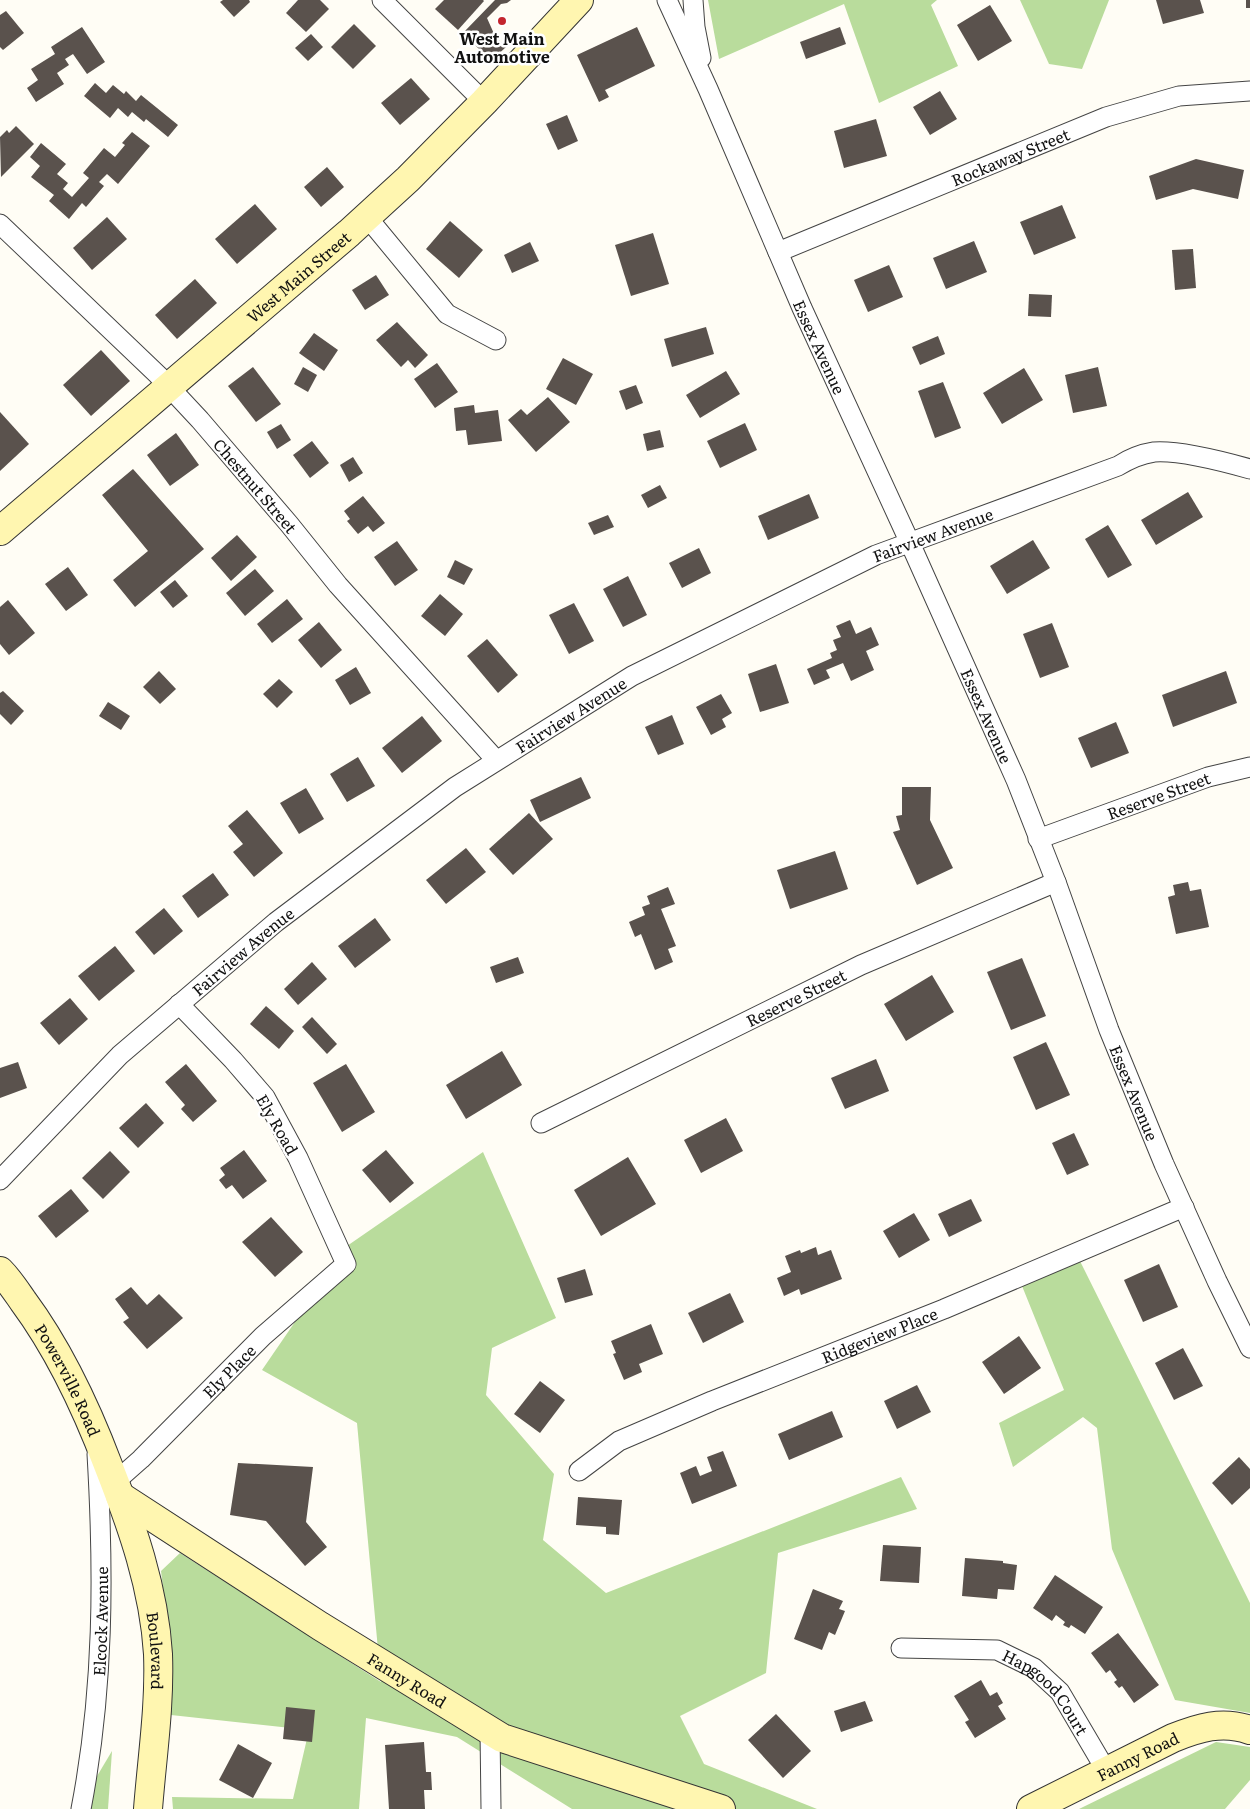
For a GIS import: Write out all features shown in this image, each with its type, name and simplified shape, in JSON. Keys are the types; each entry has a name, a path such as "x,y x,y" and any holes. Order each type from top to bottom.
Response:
{"main road":[{"name":"West Main Street","path":"0,531 367,217 408,179 484,102 578,0"},
{"name":"Powerville Road","path":"0,1271 34,1316 60,1359 96,1433 118,1489"},
{"name":"Fanny Road","path":"118,1489 320,1626 502,1738 721,1809"},
{"name":"Boulevard","path":"118,1489 141,1556 147,1580 158,1655 157,1705 148,1809"},
{"name":"Fanny Road","path":"1031,1809 1172,1738 1196,1729 1220,1725 1250,1730"}],"street":[{"path":"382,0 484,102"},
{"name":"Essex Avenue","path":"667,0 708,89 802,308 1016,780 1056,882 1109,1030 1184,1207 1250,1348"},
{"name":"Essex Avenue","path":"693,0 695,27 708,89"},
{"name":"Rockaway Street","path":"778,252 1106,117 1179,96 1250,91"},
{"path":"367,217 447,314 496,340"},
{"name":"Chestnut Street","path":"0,224 169,386 289,524 338,585 496,760"},
{"name":"Fairview Avenue","path":"0,1180 120,1055 276,922 455,787 632,676 876,555 1118,466 1142,455 1166,452 1250,469"},
{"name":"Reserve Street","path":"1038,839 1208,778 1250,767"},
{"name":"Reserve Street","path":"541,1123 861,965 1056,882"},
{"name":"Ely Road","path":"179,1004 233,1060 265,1098 298,1158 346,1264"},
{"name":"Ridgeview Place","path":"579,1471 619,1441 712,1401 944,1309 1184,1207"},
{"name":"Ely Place","path":"118,1489 141,1459 263,1336 346,1264"},
{"name":"Elcock Avenue","path":"81,1809 99,1681 102,1598 96,1433"},
{"name":"Hapgood Court","path":"901,1648 997,1650 1034,1668 1060,1692 1107,1772"},
{"path":"490,1730 491,1809"}],"green space":[{"path":"708,0 937,0 931,5 958,66 879,103 844,4 719,59"},
{"path":"1020,0 1109,0 1082,69 1049,64"},
{"path":"483,1152 556,1318 492,1348 486,1395 554,1474 543,1540 606,1593 901,1477 917,1509 778,1553 766,1673 680,1716 704,1764 817,1809 572,1809 457,1737 366,1718 359,1809 173,1809 172,1797 293,1799 309,1730 171,1715 169,1638 161,1571 180,1553 381,1682 357,1423 262,1370 347,1246"},
{"path":"1076,1253 1250,1603 1250,1713 1175,1700 1112,1549 1097,1428 1083,1417 1013,1467 999,1423 1064,1390 1018,1276"},
{"path":"1216,1742 1250,1747 1250,1780 1225,1809 1079,1809"},
{"path":"112,1751 108,1809 81,1809 81,1803"}],"building":[{"path":"223,0 249,0 250,2 234,17 220,2"},
{"path":"298,0 320,0 329,9 306,32 286,13"},
{"path":"444,0 484,1 458,30 435,9"},
{"path":"495,0 511,0 501,4 487,18 495,36 506,47 491,61 463,33"},
{"path":"1156,0 1200,0 1204,13 1163,24"},
{"path":"1246,0 1250,0 1250,8 1246,8"},
{"path":"990,5 1012,41 978,61 957,25"},
{"path":"6,11 24,33 3,50 0,47 0,15"},
{"path":"354,24 376,46 353,69 331,47"},
{"path":"82,27 105,62 87,74 73,54 65,59 69,65 57,73 64,84 36,102 27,88 38,80 31,69 55,54 51,47"},
{"path":"637,27 655,66 605,90 609,97 599,102 577,55"},
{"path":"840,27 846,44 806,59 800,42"},
{"path":"311,34 323,47 308,61 295,48"},
{"path":"411,78 430,99 400,125 381,103"},
{"path":"95,83 106,93 113,85 124,94 126,91 136,101 141,95 178,125 168,137 146,119 144,122 132,112 128,117 118,108 110,118 84,96"},
{"path":"940,91 957,119 930,135 913,107"},
{"path":"567,115 578,141 558,150 546,124"},
{"path":"876,119 887,156 844,168 834,131"},
{"path":"16,126 34,144 1,177 0,137 7,130 9,133"},
{"path":"132,132 150,146 118,184 107,174 99,182 104,186 86,207 82,203 69,219 49,201 54,195 31,177 40,166 30,157 41,143 66,164 57,174 68,183 63,189 72,197 89,178 83,173 104,148 115,157 125,145 122,143"},
{"path":"1196,159 1244,170 1238,199 1193,189 1156,200 1149,176"},
{"path":"327,167 344,187 321,207 304,187"},
{"path":"255,204 277,229 237,264 215,239"},
{"path":"1062,205 1076,238 1034,255 1020,222"},
{"path":"107,217 127,239 92,270 73,248"},
{"path":"450,221 483,250 459,278 426,249"},
{"path":"653,233 669,284 631,296 615,245"},
{"path":"974,241 987,272 946,289 933,258"},
{"path":"530,242 539,261 512,273 504,255"},
{"path":"1193,249 1196,288 1175,290 1172,250"},
{"path":"889,265 903,297 868,312 854,280"},
{"path":"376,275 389,295 365,310 352,290"},
{"path":"195,279 217,303 177,339 155,315"},
{"path":"1029,294 1052,295 1051,317 1028,316"},
{"path":"397,322 428,355 415,368 408,360 401,367 376,340"},
{"path":"706,327 714,354 672,367 664,339"},
{"path":"314,333 338,350 324,371 299,353"},
{"path":"938,336 945,354 920,365 912,347"},
{"path":"101,350 130,381 91,416 63,385"},
{"path":"563,358 593,374 576,405 546,389"},
{"path":"437,363 458,392 435,408 414,379"},
{"path":"253,367 281,404 256,422 228,386"},
{"path":"303,367 317,375 308,392 294,384"},
{"path":"1098,367 1107,406 1073,413 1065,375"},
{"path":"1024,368 1043,400 1002,424 983,393"},
{"path":"726,371 740,394 700,418 686,395"},
{"path":"943,382 961,428 935,438 918,391"},
{"path":"636,385 643,403 626,410 619,391"},
{"path":"548,397 570,422 536,452 508,420 521,409 527,415"},
{"path":"474,405 475,413 498,410 502,441 468,445 466,430 456,431 454,408"},
{"path":"0,412 29,444 0,471"},
{"path":"745,423 757,450 720,468 707,441"},
{"path":"281,424 291,440 277,449 267,432"},
{"path":"660,430 664,447 647,451 643,434"},
{"path":"176,433 199,465 170,486 147,455"},
{"path":"312,441 329,463 310,478 293,455"},
{"path":"353,457 363,473 349,482 340,465"},
{"path":"133,469 204,549 135,607 113,580 148,551 102,495"},
{"path":"660,485 667,498 648,508 641,495"},
{"path":"1188,492 1203,517 1156,545 1141,520"},
{"path":"809,494 819,518 768,540 758,516"},
{"path":"363,496 385,523 373,532 368,526 358,534 347,521 350,519 344,511"},
{"path":"608,515 614,527 594,535 588,523"},
{"path":"1108,525 1132,565 1108,578 1085,539"},
{"path":"237,535 257,557 231,581 211,558"},
{"path":"1033,540 1050,568 1007,594 990,566"},
{"path":"397,541 418,570 395,586 374,557"},
{"path":"699,548 711,573 682,588 669,563"},
{"path":"455,560 473,569 464,585 447,577"},
{"path":"68,567 88,595 66,611 45,584"},
{"path":"255,569 274,591 245,616 226,593"},
{"path":"628,576 647,615 623,627 603,589"},
{"path":"175,580 188,596 173,608 160,592"},
{"path":"440,594 463,614 445,636 421,616"},
{"path":"287,599 303,619 272,643 257,624"},
{"path":"8,600 35,633 9,655 0,644 0,607"},
{"path":"574,603 594,641 569,654 549,615"},
{"path":"850,620 856,634 871,627 879,645 866,651 874,670 851,681 843,663 826,670 830,678 814,685 807,669 832,658 830,653 837,650 833,640 841,637 836,626"},
{"path":"319,622 342,650 321,668 298,640"},
{"path":"1052,623 1069,667 1040,678 1023,634"},
{"path":"487,639 518,675 498,693 467,656"},
{"path":"776,664 789,703 760,712 748,674"},
{"path":"356,667 371,693 350,705 335,680"},
{"path":"159,671 176,689 160,704 143,687"},
{"path":"1226,671 1237,703 1173,727 1162,695"},
{"path":"279,679 293,692 277,708 263,694"},
{"path":"3,691 24,711 11,725 0,714 0,693"},
{"path":"721,694 732,713 722,719 726,727 711,735 696,707"},
{"path":"108,702 130,716 121,730 99,716"},
{"path":"672,715 684,744 658,755 645,727"},
{"path":"422,716 442,741 402,773 382,748"},
{"path":"1116,722 1129,753 1091,768 1078,738"},
{"path":"358,757 375,786 347,802 330,774"},
{"path":"581,777 591,798 540,822 530,800"},
{"path":"902,787 931,787 930,820 953,868 917,885 893,832 900,830 896,816 902,815"},
{"path":"306,788 324,819 299,834 280,803"},
{"path":"247,810 283,853 254,877 233,852 243,844 228,826"},
{"path":"529,813 553,839 513,875 489,849"},
{"path":"466,848 486,872 446,904 426,880"},
{"path":"835,851 848,889 790,909 777,870"},
{"path":"213,873 229,895 198,918 182,896"},
{"path":"1188,882 1190,891 1201,889 1209,927 1176,934 1168,897 1175,895 1173,885"},
{"path":"668,887 675,904 661,909 676,946 668,949 673,962 655,970 641,934 635,937 629,922 645,915 642,907 650,904 647,896"},
{"path":"164,908 183,931 154,955 135,932"},
{"path":"375,918 391,940 355,968 338,946"},
{"path":"115,946 135,971 99,1001 78,976"},
{"path":"518,957 524,973 496,983 490,967"},
{"path":"1022,958 1046,1016 1011,1030 987,972"},
{"path":"312,962 327,979 298,1005 284,989"},
{"path":"932,975 954,1012 906,1041 884,1004"},
{"path":"70,998 88,1019 59,1045 40,1023"},
{"path":"266,1006 294,1031 279,1049 250,1024"},
{"path":"312,1017 337,1044 327,1054 302,1027"},
{"path":"1046,1042 1070,1095 1036,1110 1013,1057"},
{"path":"502,1051 522,1085 466,1119 446,1085"},
{"path":"876,1059 889,1091 845,1109 831,1078"},
{"path":"18,1062 27,1088 0,1098 0,1068"},
{"path":"186,1064 217,1101 193,1122 181,1109 185,1105 165,1082"},
{"path":"346,1064 375,1112 342,1132 313,1083"},
{"path":"146,1103 164,1123 138,1148 119,1128"},
{"path":"726,1118 743,1151 701,1173 684,1140"},
{"path":"1074,1133 1089,1165 1067,1175 1052,1143"},
{"path":"244,1150 267,1181 243,1199 232,1185 226,1189 219,1180 225,1175 220,1168"},
{"path":"386,1150 414,1183 390,1203 362,1170"},
{"path":"110,1151 130,1172 103,1199 82,1178"},
{"path":"628,1157 656,1204 601,1236 574,1190"},
{"path":"71,1189 89,1211 56,1238 38,1216"},
{"path":"971,1199 982,1221 949,1237 938,1214"},
{"path":"914,1213 930,1240 899,1258 883,1231"},
{"path":"271,1217 303,1252 275,1277 242,1242"},
{"path":"816,1247 818,1255 831,1250 842,1279 801,1295 799,1289 784,1296 777,1278 791,1272 785,1256 800,1250 801,1253"},
{"path":"1159,1264 1178,1307 1143,1322 1124,1280"},
{"path":"585,1269 593,1295 565,1303 557,1278"},
{"path":"131,1287 147,1305 159,1294 183,1318 147,1349 123,1322 129,1318 115,1299"},
{"path":"730,1293 744,1322 703,1343 688,1313"},
{"path":"651,1324 663,1354 639,1364 642,1372 624,1380 613,1354 616,1353 611,1341"},
{"path":"1019,1336 1041,1368 1004,1394 982,1362"},
{"path":"1183,1348 1203,1386 1174,1400 1155,1363"},
{"path":"540,1381 565,1400 540,1433 514,1414"},
{"path":"917,1385 931,1412 897,1429 884,1401"},
{"path":"832,1411 843,1437 789,1460 778,1434"},
{"path":"723,1451 737,1486 692,1504 680,1473 696,1466 700,1476 712,1471 707,1457"},
{"path":"1239,1457 1250,1469 1250,1488 1232,1505 1212,1483"},
{"path":"238,1463 313,1467 306,1522 327,1547 305,1566 266,1521 230,1515"},
{"path":"578,1497 622,1500 619,1535 606,1534 606,1527 576,1525"},
{"path":"883,1545 921,1547 919,1583 880,1581"},
{"path":"965,1558 1003,1561 1003,1563 1017,1565 1014,1590 998,1589 997,1599 962,1596"},
{"path":"1055,1575 1103,1607 1085,1634 1071,1625 1069,1628 1063,1625 1065,1622 1056,1615 1052,1621 1033,1608"},
{"path":"813,1589 843,1601 839,1609 845,1611 835,1635 829,1632 822,1650 794,1639"},
{"path":"1118,1633 1159,1685 1134,1703 1122,1686 1119,1688 1114,1682 1117,1680 1110,1670 1106,1673 1091,1653"},
{"path":"981,1680 990,1696 997,1692 1003,1703 998,1706 1006,1719 975,1738 965,1722 969,1720 954,1696"},
{"path":"865,1701 873,1721 841,1732 834,1711"},
{"path":"286,1707 315,1710 312,1742 283,1739"},
{"path":"776,1714 811,1751 783,1778 748,1740"},
{"path":"424,1742 426,1772 431,1772 432,1790 424,1790 425,1809 389,1809 385,1745"},
{"path":"238,1744 272,1763 253,1798 219,1780"}],"place":[{"name":"West Main Automotive","path":"502,21"}]}
